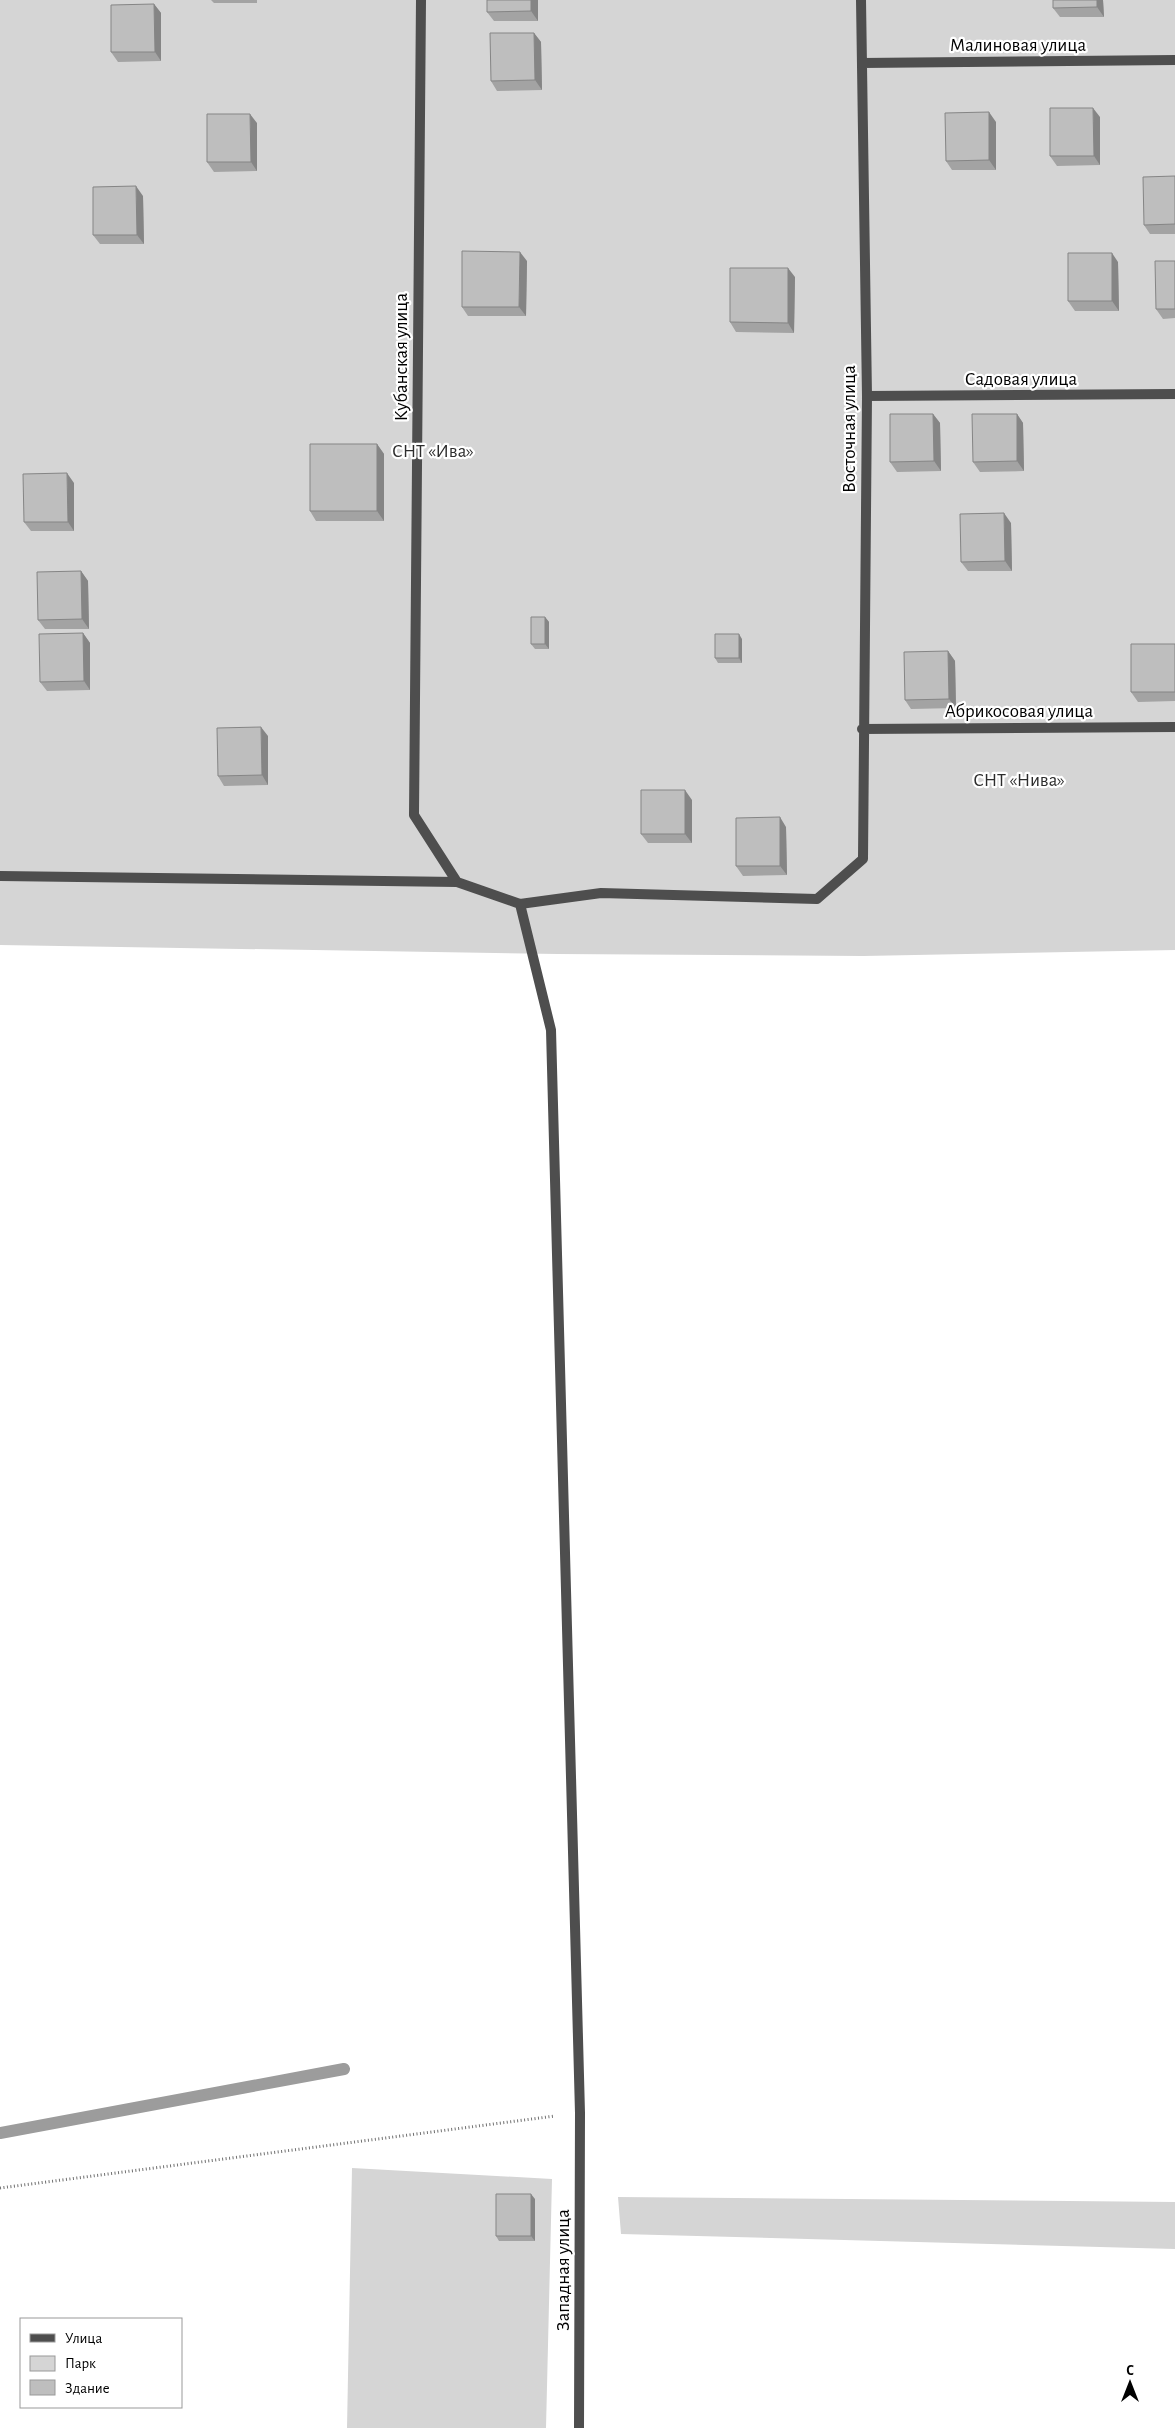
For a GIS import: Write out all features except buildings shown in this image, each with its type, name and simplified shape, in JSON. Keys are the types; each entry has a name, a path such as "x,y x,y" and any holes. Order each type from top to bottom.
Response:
{"street":[{"name":"Кубанская улица","path":"421,0 414,815 457,882"},
{"name":"Восточная улица","path":"520,904 601,893 817,899 863,859 862,729 867,396 861,0"},
{"name":"Малиновая улица","path":"862,63 1175,60"},
{"name":"Садовая улица","path":"867,396 1175,394"},
{"name":"Абрикосовая улица","path":"862,729 1175,727"},
{"path":"0,876 457,882 520,904"},
{"name":"Западная улица","path":"520,904 552,1030 580,2113 579,2428"}],"path":[{"path":"0,2188 580,2113"}],"green space":[{"name":"СНТ «Ива»","path":"0,0 1175,0 1175,950 863,956 558,954 0,945"},
{"path":"352,2168 552,2179 546,2428 347,2428"},
{"path":"618,2197 1175,2202 1175,2249 621,2234"}],"waterway":[{"path":"0,2133 344,2069"}],"park label":[{"name":"СНТ «Нива»","path":"1019,779"}]}
